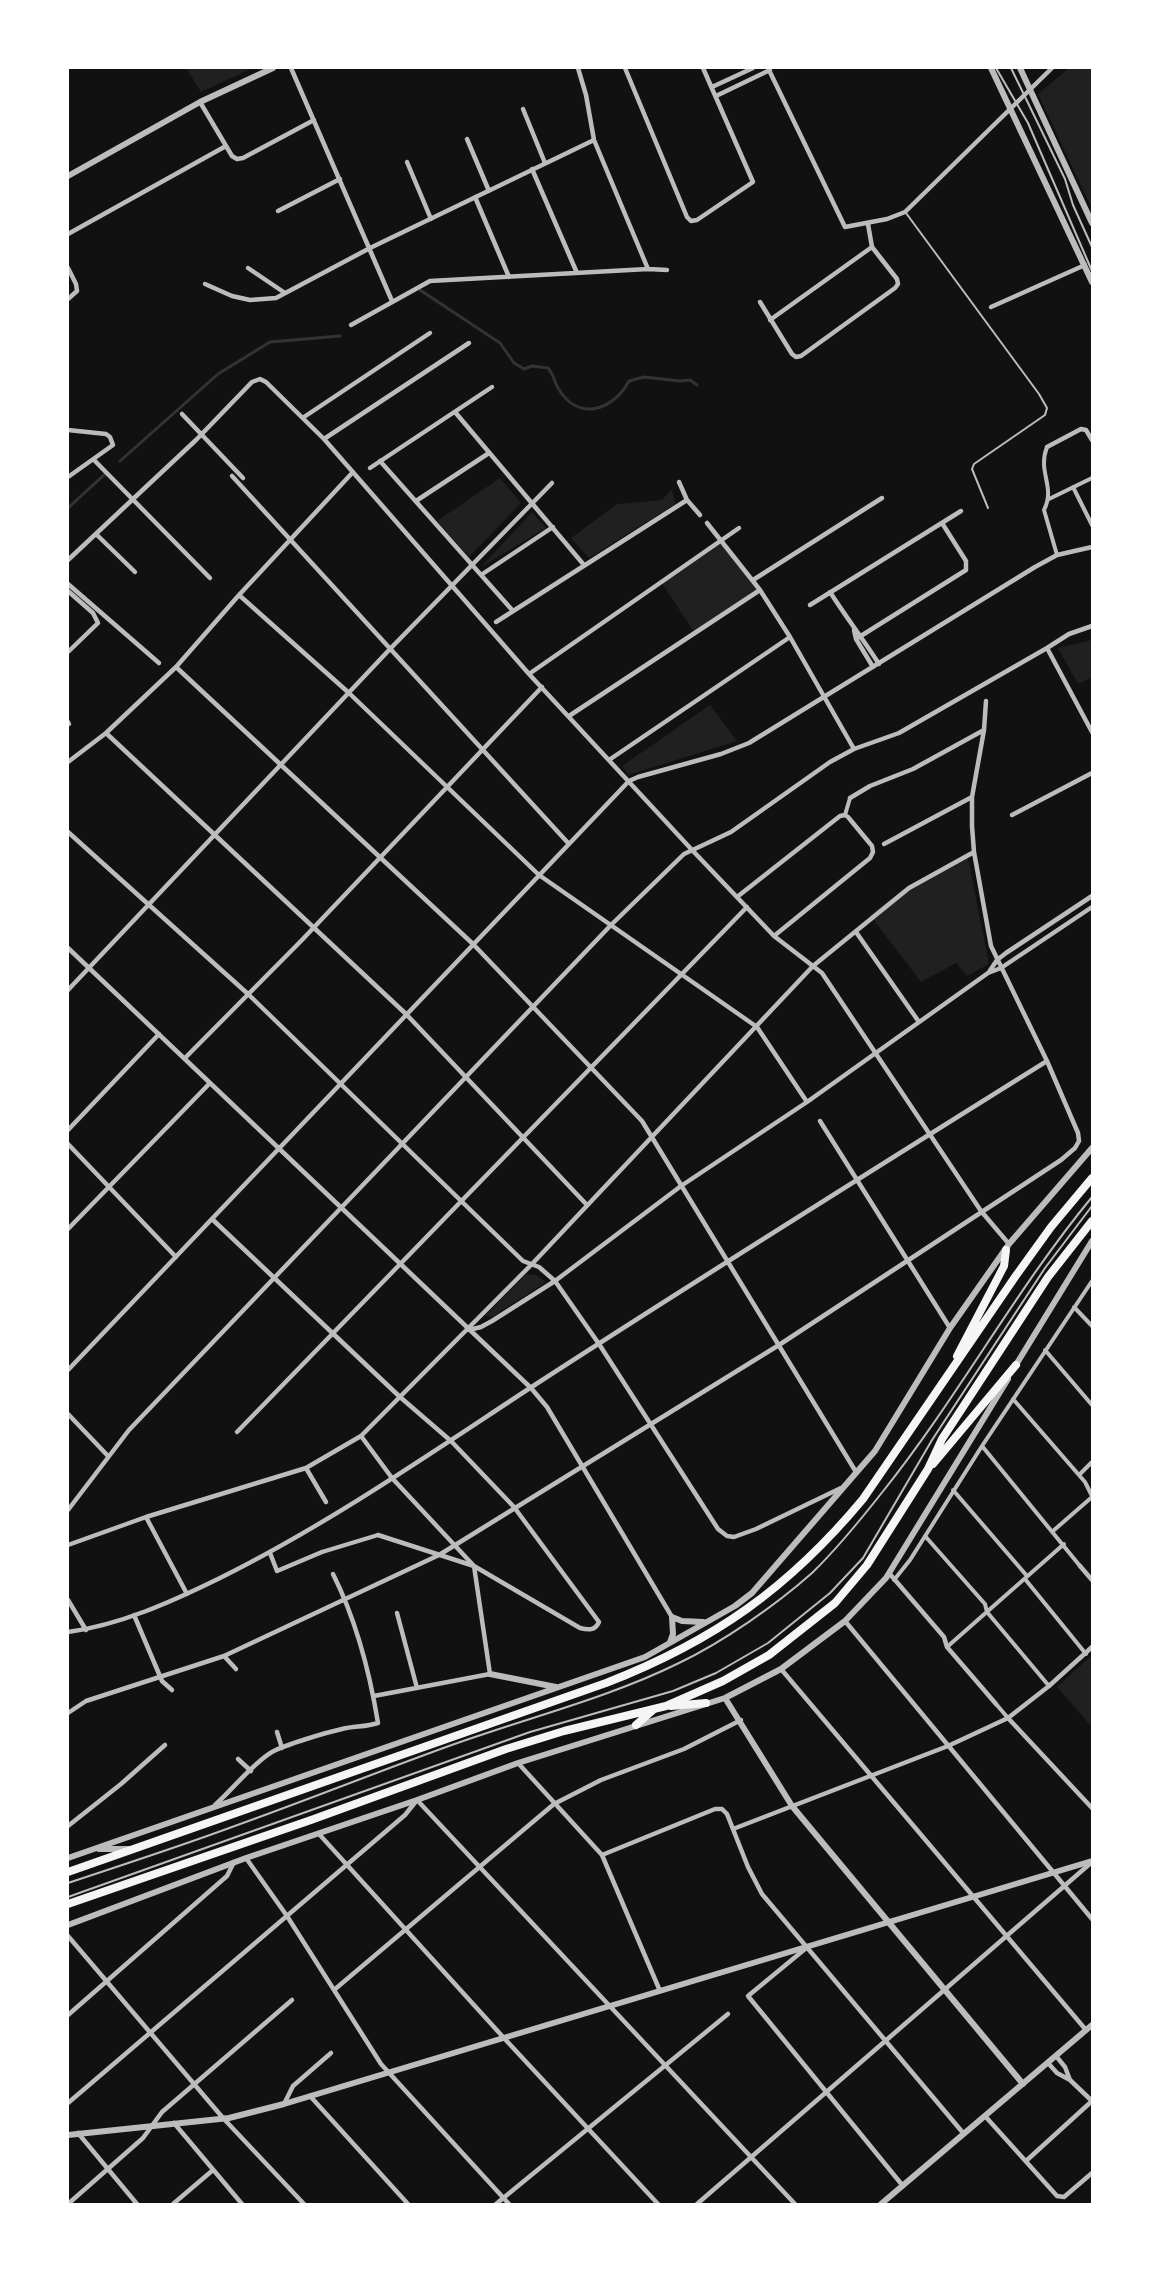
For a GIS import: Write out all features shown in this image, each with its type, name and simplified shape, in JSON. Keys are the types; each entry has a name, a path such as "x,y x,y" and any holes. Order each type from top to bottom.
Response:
{"highway":[{"path":"68,1872 606,1683 688,1647 733,1620 769,1593 838,1530 863,1499 1033,1252 1092,1178"},
{"path":"68,1904 311,1820 506,1749 564,1731 666,1706 723,1681 769,1655 835,1603 867,1565 928,1469 942,1440 1042,1287 1092,1221"},
{"path":"947,1377 965,1338 1004,1266 1007,1247"},
{"path":"928,1469 1016,1365"},
{"path":"666,1706 706,1703"},
{"path":"636,1725 653,1710"}],"street":[{"path":"68,176 200,102 273,68"},
{"path":"291,68 392,301"},
{"path":"578,68 586,95 594,140 648,268"},
{"path":"625,68 687,217 691,221 697,220 753,182 703,68"},
{"path":"712,87 753,68"},
{"path":"991,68 1014,106 1092,282"},
{"path":"1020,68 1027,92 1092,223"},
{"path":"716,96 770,69 845,227 868,224 905,212 1052,68"},
{"path":"724,81 728,91"},
{"path":"200,102 232,156 237,159 243,158 314,120"},
{"path":"524,109 546,163"},
{"path":"467,139 489,191"},
{"path":"205,284 232,296 250,300 276,298 370,248 594,140"},
{"path":"68,234 226,146"},
{"path":"407,162 431,219"},
{"path":"532,169 577,273"},
{"path":"278,211 340,179"},
{"path":"475,197 509,278"},
{"path":"759,302 792,354 796,357 801,356 898,284 897,279 873,247 868,224"},
{"path":"771,320 873,247"},
{"path":"991,307 1084,265"},
{"path":"68,268 77,291 68,299"},
{"path":"248,268 285,293"},
{"path":"351,325 430,281 648,268 667,270"},
{"path":"304,417 430,333"},
{"path":"324,439 468,343"},
{"path":"68,560 133,500 252,382 260,379 266,382 304,417 529,674 737,897 774,936 822,974 1007,1247"},
{"path":"370,468 492,387"},
{"path":"455,412 584,565"},
{"path":"182,414 243,478"},
{"path":"1057,555 1044,510 1049,499 1042,459 1047,447 1082,429 1086,430 1092,440"},
{"path":"68,430 99,432 106,434 113,441 111,449 68,477"},
{"path":"416,501 489,453"},
{"path":"94,460 210,578"},
{"path":"380,461 513,611"},
{"path":"68,762 106,733 176,667 238,595 352,472"},
{"path":"232,476 569,844"},
{"path":"1049,499 1092,478"},
{"path":"679,482 687,500 700,515"},
{"path":"68,990 390,649 552,483"},
{"path":"1074,487 1092,525"},
{"path":"753,580 882,498"},
{"path":"496,622 687,500"},
{"path":"810,605 961,511"},
{"path":"707,523 760,590 790,637 854,749"},
{"path":"856,639 966,570 966,561 942,523"},
{"path":"481,575 553,527"},
{"path":"529,674 740,528"},
{"path":"96,534 135,573"},
{"path":"68,1370 629,781 721,754 748,743 1035,567 1057,555 1092,547"},
{"path":"68,584 159,663"},
{"path":"569,716 760,590"},
{"path":"68,591 93,613 98,622 68,652"},
{"path":"830,592 854,630 856,639 873,667"},
{"path":"238,595 349,693 539,875 757,1027 807,1102"},
{"path":"68,1509 137,1421 533,1006 678,859 735,829 831,762 854,749 899,734 1069,634 1092,626"},
{"path":"854,630 862,636 879,664"},
{"path":"609,760 790,637"},
{"path":"1047,648 1092,732"},
{"path":"176,667 473,944 642,1121 856,1472"},
{"path":"185,1058 314,927 542,687"},
{"path":"68,1713 86,1701 224,1656 439,1555 779,1345 1061,1160 1075,1148 1079,1141 1078,1133 1047,1061 991,946 974,852 972,796 984,730 986,701"},
{"path":"845,815 850,798 870,786 913,769 984,730"},
{"path":"106,733 406,1014 587,1205"},
{"path":"1012,815 1092,773"},
{"path":"884,844 972,796"},
{"path":"774,936 870,858 873,852 872,846 845,815"},
{"path":"737,897 840,816 845,815"},
{"path":"68,832 147,906 248,994 523,1261 532,1264 555,1281 599,1344 718,1529 727,1536 734,1537 756,1529 843,1487"},
{"path":"68,1545 146,1517 306,1468 361,1436 532,1264 813,966 909,888 974,852"},
{"path":"988,974 997,960 1092,896"},
{"path":"237,1432 747,907"},
{"path":"468,1330 492,1321 555,1281 681,1186 807,1102 988,974 1001,968 1092,907"},
{"path":"856,932 919,1022"},
{"path":"68,948 531,1388 547,1407 672,1617 673,1634 670,1642"},
{"path":"68,1130 159,1034"},
{"path":"68,1632 86,1630 134,1615 187,1594 270,1553 451,1441 599,1344 1047,1061"},
{"path":"68,1230 209,1084"},
{"path":"819,1121 950,1328"},
{"path":"68,1144 176,1257"},
{"path":"68,1858 645,1657 752,1593 876,1451 950,1328 1007,1247 1092,1148"},
{"path":"212,1220 451,1441 514,1507 599,1622 597,1627 587,1630 580,1628 474,1566 378,1535 322,1552 282,1571 277,1571 270,1553"},
{"path":"1090,1244 1092,1254"},
{"path":"68,1925 234,1862 518,1763 725,1698 781,1669 845,1621 889,1573 1090,1244"},
{"path":"894,1580 910,1560 982,1446 1092,1281"},
{"path":"1074,1307 1092,1326"},
{"path":"1045,1350 1092,1405"},
{"path":"1013,1399 1079,1475 1092,1496 1053,1532"},
{"path":"68,1414 108,1456"},
{"path":"361,1436 392,1478 474,1566 490,1674"},
{"path":"982,1446 1092,1580"},
{"path":"1079,1475 1092,1462"},
{"path":"306,1468 326,1502"},
{"path":"953,1491 1086,1654"},
{"path":"146,1517 187,1594"},
{"path":"925,1536 985,1604 987,1612 1049,1686"},
{"path":"947,1647 1064,1544"},
{"path":"889,1573 944,1637 947,1647 1008,1718 1092,1808"},
{"path":"208,1811 256,1764 274,1750 343,1728 369,1726 378,1722 374,1696 345,1598 333,1574"},
{"path":"68,1600 86,1630"},
{"path":"397,1613 417,1688"},
{"path":"134,1615 162,1681 172,1690"},
{"path":"672,1617 682,1621 704,1622"},
{"path":"845,1621 1092,1919"},
{"path":"733,1829 948,1746 1008,1718 1049,1686 1092,1647"},
{"path":"224,1656 236,1669"},
{"path":"781,1669 1086,2030"},
{"path":"374,1696 490,1674 557,1687"},
{"path":"725,1698 741,1720 792,1806 1023,2084"},
{"path":"334,1990 554,1804 601,1780 684,1749 741,1720"},
{"path":"277,1732 282,1748"},
{"path":"68,1826 165,1745"},
{"path":"238,1759 250,1772"},
{"path":"518,1763 602,1855 660,1991"},
{"path":"68,2103 405,1815 417,1800"},
{"path":"417,1800 795,2205"},
{"path":"602,1855 715,1809 722,1809 727,1814 748,1868 762,1894 964,2134"},
{"path":"319,1833 346,1866 657,2205"},
{"path":"94,1849 132,1850"},
{"path":"246,1858 287,1916 381,2064 509,2205"},
{"path":"68,2015 231,1873 234,1862"},
{"path":"68,2135 224,2118 284,2104 1092,1862"},
{"path":"698,2205 1092,1862"},
{"path":"68,1936 194,2084 304,2205"},
{"path":"807,1947 748,1996 903,2186"},
{"path":"68,2204 143,2138 162,2112 292,2000"},
{"path":"496,2205 728,2014"},
{"path":"881,2205 1092,2025"},
{"path":"284,2104 293,2086 331,2053"},
{"path":"1056,2056 1065,2067 1070,2080"},
{"path":"1026,2161 1092,2101 1070,2080 1057,2073 1048,2062"},
{"path":"310,2096 408,2205"},
{"path":"985,2116 1060,2198 1067,2195 1092,2173"},
{"path":"174,2123 242,2205"},
{"path":"78,2133 137,2205"},
{"path":"173,2205 213,2170"}],"lane":[{"path":"996,68 1014,106 1028,123 1092,271"},
{"path":"1011,68 1027,92 1092,247"},
{"path":"905,212 1040,394 1047,408 1045,415 974,464 972,469 988,508"},
{"path":"68,1883 232,1827 450,1746 622,1687 680,1663 759,1614 812,1572 863,1516 921,1443 1029,1280 1062,1233 1092,1197"},
{"path":"68,1897 530,1732 673,1691 716,1673 768,1643 830,1593 863,1558 932,1440 1045,1268 1092,1206"}],"shaded area":[{"path":"186,68 253,68 201,92"},
{"path":"1069,68 1092,68 1092,209 1038,94"},
{"path":"500,478 521,503 469,557 437,521"},
{"path":"672,489 675,504 589,558 571,538 617,504 662,500"},
{"path":"532,512 546,528 481,567"},
{"path":"720,543 759,588 694,632 662,583"},
{"path":"1092,640 1092,677 1078,684 1058,648"},
{"path":"710,705 737,741 628,775 622,766"},
{"path":"967,853 989,964 967,976 956,963 921,982 870,915 900,892"},
{"path":"526,1274 536,1275 546,1282 492,1317 485,1316"},
{"path":"1092,1655 1092,1727 1057,1687"}],"waterway":[{"path":"420,290 500,343 514,363 524,369 532,366 548,368 566,399 585,409 595,409 605,405 614,400 629,381 644,377 690,380 697,385"},
{"path":"120,461 218,374 270,342 340,336"},
{"path":"68,508 104,475"}]}
